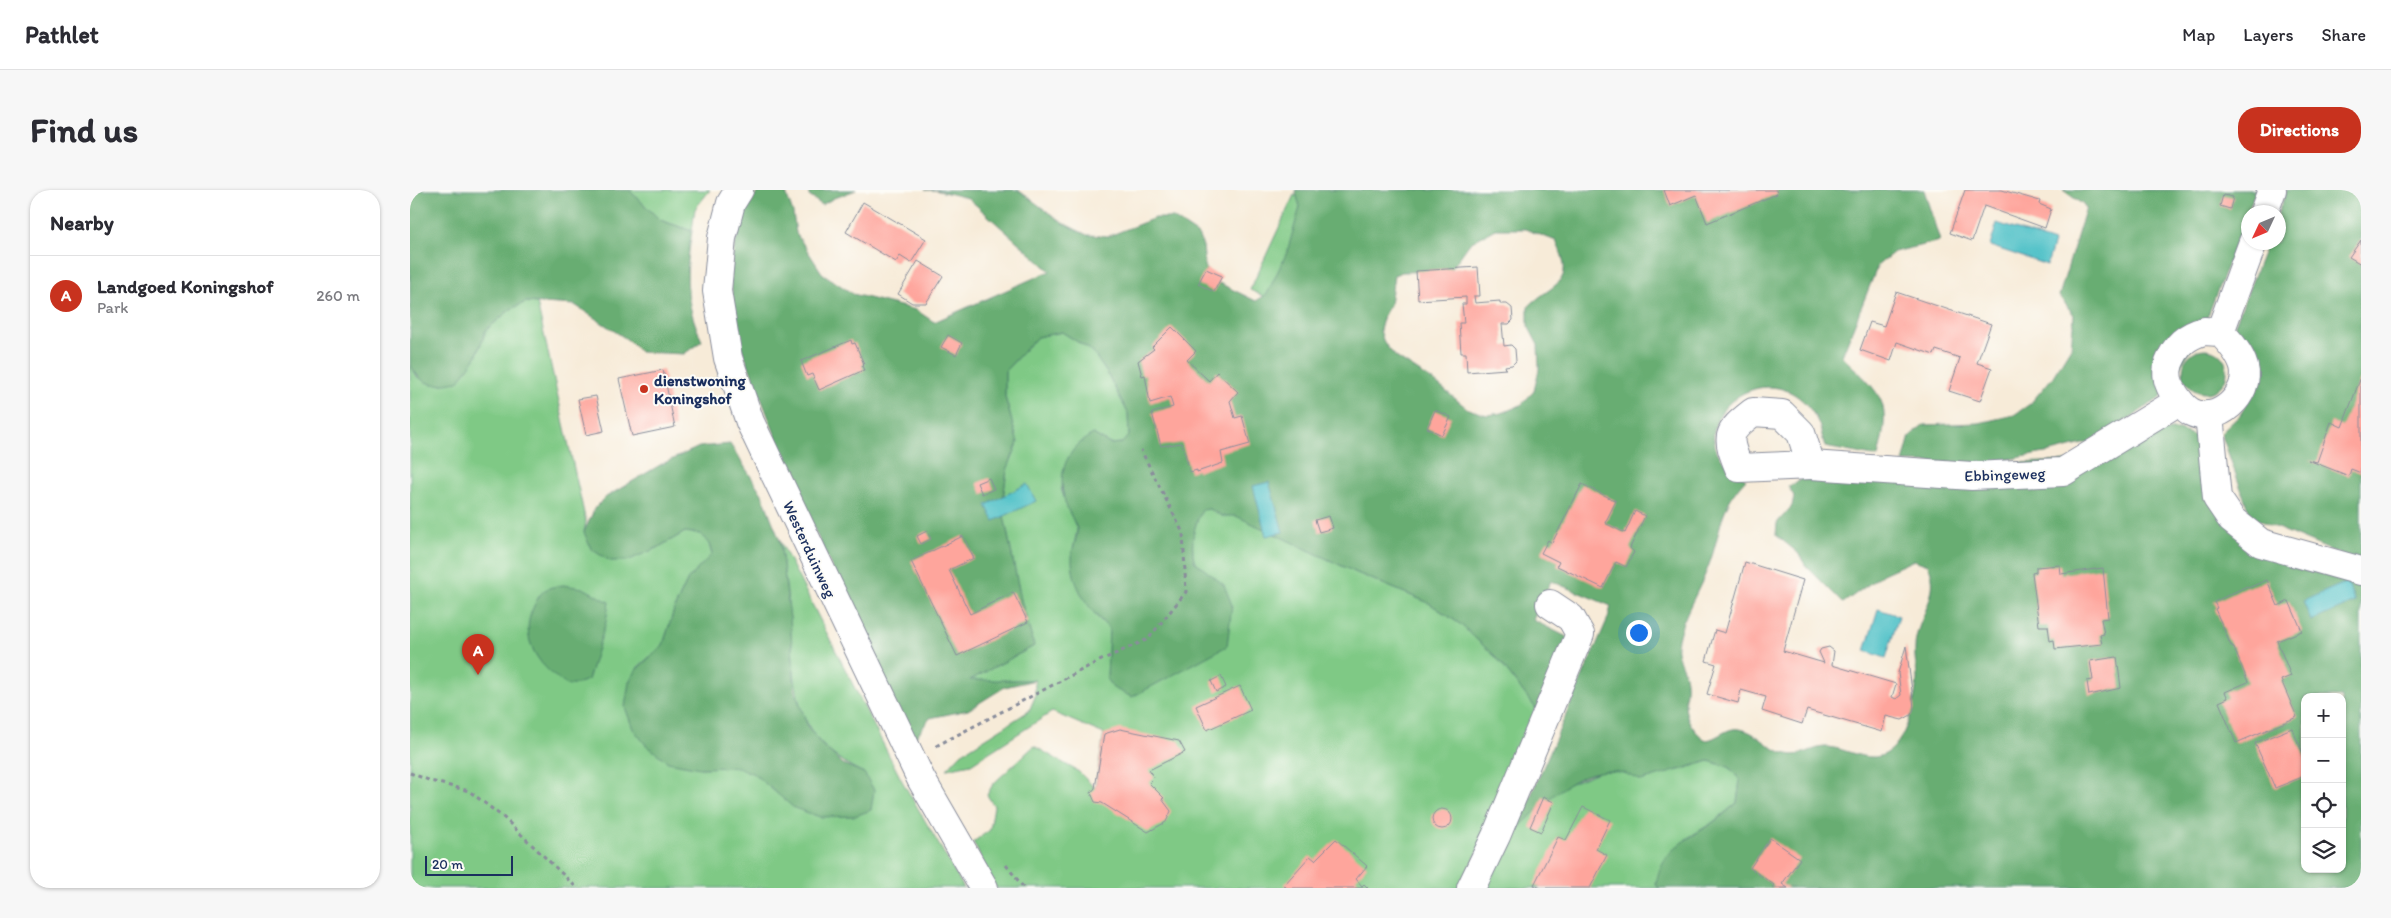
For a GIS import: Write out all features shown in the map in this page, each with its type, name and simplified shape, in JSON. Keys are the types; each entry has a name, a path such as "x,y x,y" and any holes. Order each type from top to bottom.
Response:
{"street":[{"name":"Westerduinweg","path":"739,190 731,203 722,238 717,291 728,358 750,422 921,779 984,888"},
{"path":"2267,205 2272,190"},
{"path":"2220,332 2250,250"},
{"path":"2204,331 2220,332 2232,344 2244,367 2244,384 2238,395 2226,408 2209,415 2191,412 2179,401 2168,384 2166,370 2172,354 2182,341 2191,335 2204,331"},
{"name":"Ebbingeweg","path":"1811,465 1972,476 2063,472 2179,401"},
{"path":"2209,415 2217,498 2232,520 2261,543 2361,572"},
{"path":"1471,888 1496,836 1580,634 1571,618 1550,604"}],"path":[{"path":"949,740 1097,662 1148,639 1186,592 1183,533 1141,450"},
{"path":"410,772 431,781 469,791 504,818 577,888"}],"green space":[{"path":"410,190 629,190 660,220 692,231 687,274 689,300 702,341 684,354 640,352 628,340 575,305 526,302 511,309 486,330 476,357 458,382 430,384 424,381 419,378 410,364"},
{"path":"629,190 710,190 695,209 692,231 660,220"},
{"path":"759,190 785,190 793,213 796,233 822,273 853,294 916,310 934,322 1050,271 968,198 935,190 1018,190 1063,223 1087,235 1109,236 1155,218 1173,218 1198,235 1203,246 1205,268 1217,282 1256,301 1267,294 1287,252 1300,207 1295,190 1924,190 1940,241 1894,252 1878,265 1842,356 1872,386 1881,400 1884,419 1878,457 1825,447 1816,418 1800,398 1781,389 1762,388 1744,393 1728,404 1718,419 1714,436 1718,453 1727,464 1746,479 1737,489 1722,518 1710,562 1679,633 1677,653 1686,681 1685,709 1691,724 1705,740 1714,738 1731,729 1740,729 1752,734 1781,752 1792,755 1827,747 1875,757 1885,754 1901,738 1914,701 1917,679 1916,637 1930,596 1932,576 1928,565 1914,560 1883,574 1843,603 1806,566 1798,553 1776,535 1777,523 1792,506 1794,496 1788,486 1795,484 1812,470 2102,460 2155,433 2179,430 2193,435 2207,444 2238,536 2361,586 2361,888 1660,888 1656,885 1659,872 1669,854 1737,803 1740,780 1729,767 1709,761 1641,781 1623,773 1605,771 1588,775 1572,782 1556,793 1515,832 1608,618 1611,606 1551,581 1533,620 1573,640 1541,715 1497,658 1460,624 1429,603 1357,573 1236,516 1222,516 1209,509 1202,510 1195,528 1193,541 1194,561 1224,585 1232,605 1227,646 1132,697 1113,688 1107,680 1109,628 1088,605 1074,577 1072,556 1077,529 1067,508 1062,486 1062,475 1065,466 1075,448 1093,434 1110,444 1122,443 1129,435 1128,413 1107,373 1092,351 1062,332 1037,337 1005,371 1005,397 1018,443 1007,470 1002,506 1021,600 1034,646 970,680 1035,680 1005,687 968,710 930,718 912,742 798,494 738,338 730,276 734,249 743,215","holes":["1495,229 1525,229 1556,241 1562,256 1563,275 1554,287 1528,307 1528,326 1538,345 1539,369 1534,391 1521,405 1502,413 1487,415 1468,409 1436,383 1396,357 1384,343 1380,330 1384,315 1390,305 1394,275 1402,272 1450,271 1470,243"]},
{"path":"809,190 856,190 834,198 822,205 809,196"},
{"path":"2063,190 2256,190 2250,205 2241,205 2241,229 2202,331 2160,398 2095,441 2051,452 1987,463 1903,462 1910,436 1923,425 1979,423 2014,415 2030,404 2052,378 2071,347 2074,315 2059,296 2086,207"},
{"path":"2287,190 2361,190 2361,563 2251,517 2221,433 2240,415 2251,396 2232,332 2264,250 2286,250 2286,205 2281,205"},
{"path":"1294,195 1338,215 1294,310 1250,290"},
{"path":"526,302 537,303 586,522 584,532 657,548 685,532 701,534 709,544 712,555 688,579 675,607 663,645 637,668 700,768 739,768 747,770 760,778 864,773 840,760 822,745 810,728 802,710 794,670 780,541 901,779 964,888 410,888 410,364 418,378 476,357 486,330 511,309"},
{"path":"1062,332 1092,351 1107,373 1128,413 1129,436 1122,443 1110,444 1093,434 1061,489 1077,530 1072,555 1095,615 1109,628 1107,680 1205,571 1195,561 1192,553 1192,540 1202,509 1209,509 1222,516 1236,515 1357,573 1429,603 1460,624 1497,658 1541,715 1461,888 996,888 973,842 990,830 994,806 987,795 993,784 1034,746 1079,772 1095,788 1104,734 1052,712 971,764 947,769 961,754 1029,711 1035,697 1035,680 968,681 1034,646 1021,600 1002,506 1007,470 1018,443 1005,397 1005,371 1037,337"},
{"path":"2209,349 2221,355 2226,362 2226,380 2221,387 2214,392 2201,393 2193,390 2186,383 2183,367 2186,359 2193,352"},
{"path":"730,444 762,494 780,541 790,618 795,691 808,727 821,744 843,764 864,773 874,790 871,810 855,816 820,817 794,808 754,774 737,767 700,768 668,762 646,745 633,729 625,707 629,682 637,669 663,645 675,607 688,579 712,554 709,544 701,534 685,532 657,548 627,561 610,561 591,549 584,532 595,508 606,497 660,465 699,447"},
{"path":"563,585 583,588 609,602 606,622 588,680 569,686 558,679 541,662 534,652 528,630 529,618 539,596 548,588"},
{"path":"1709,761 1729,767 1740,780 1737,803 1712,823 1686,839 1656,885 1660,888 1483,888 1499,847 1542,803 1564,786 1601,771 1679,770"}],"water":[{"path":"1997,223 2054,242 2047,265 1990,246"},
{"path":"1269,482 1283,532 1266,536 1253,486"},
{"path":"1027,484 1036,501 994,521 986,505"},
{"path":"2347,582 2355,602 2311,621 2303,601"},
{"path":"1878,609 1899,616 1886,658 1865,651"}],"building":[{"path":"1664,190 1776,190 1777,194 1707,223 1696,195 1670,206"},
{"path":"1965,190 2002,190 2040,201 2039,204 2051,209 2045,228 1984,206 1972,241 1950,233"},
{"path":"2223,195 2233,197 2230,209 2220,206"},
{"path":"863,202 926,239 911,263 900,256 896,262 846,232"},
{"path":"2361,240 2361,264 2349,257"},
{"path":"918,261 943,276 926,303 912,303 898,294"},
{"path":"1478,267 1480,296 1474,296 1475,303 1500,301 1500,304 1507,304 1512,308 1513,320 1509,324 1502,324 1504,346 1511,345 1515,349 1516,361 1512,365 1505,366 1506,369 1467,372 1466,353 1461,353 1459,323 1464,323 1462,304 1466,304 1466,297 1418,300 1416,271"},
{"path":"1206,269 1222,276 1214,292 1198,284"},
{"path":"1896,292 1991,324 1977,363 1992,368 1980,401 1949,391 1960,358 1936,350 1934,355 1897,342 1891,361 1860,350 1870,322 1884,326"},
{"path":"1172,327 1196,351 1187,360 1209,381 1217,372 1238,392 1230,401 1235,418 1242,416 1250,444 1221,452 1223,463 1197,472 1197,470 1190,472 1182,443 1161,446 1152,413 1173,407 1170,397 1150,403 1145,375 1142,376 1138,361 1154,349 1152,347"},
{"path":"948,335 962,343 956,355 941,347"},
{"path":"851,340 852,344 855,343 864,364 862,366 864,370 819,390 812,374 807,376 801,361"},
{"path":"663,370 675,427 632,436 619,379"},
{"path":"2361,377 2361,473 2351,469 2349,476 2308,460 2317,462 2331,422 2342,427"},
{"path":"596,396 604,431 586,435 578,399"},
{"path":"1435,410 1451,417 1442,435 1427,428"},
{"path":"989,478 994,489 982,494 977,483"},
{"path":"1582,484 1616,501 1605,523 1625,533 1635,511 1645,516 1630,548 1634,552 1626,567 1616,562 1603,588 1557,566 1559,562 1541,553 1548,540 1552,543"},
{"path":"1329,516 1333,528 1319,532 1315,520"},
{"path":"927,531 931,539 921,544 917,536"},
{"path":"963,536 974,558 949,570 970,614 1013,592 1028,622 957,656 911,561"},
{"path":"1745,562 1803,580 1783,651 1824,663 1819,652 1821,649 1829,647 1834,651 1832,665 1896,684 1892,697 1896,699 1901,695 1898,673 1906,646 1914,709 1911,715 1902,720 1886,716 1882,732 1807,710 1802,724 1762,711 1766,697 1741,690 1738,703 1707,694 1716,664 1706,661 1715,630 1725,633"},
{"path":"2060,565 2061,574 2103,568 2108,618 2101,619 2104,634 2100,635 2102,644 2055,649 2054,640 2050,641 2048,626 2039,626 2032,573 2036,572 2036,567"},
{"path":"2267,580 2278,606 2289,601 2302,631 2277,641 2291,676 2281,680 2297,717 2236,743 2219,702 2228,698 2225,692 2248,682 2215,609 2217,608 2214,602 2247,586 2248,588"},
{"path":"2117,657 2121,688 2089,695 2087,681 2093,680 2090,661"},
{"path":"1221,676 1226,687 1216,692 1211,681"},
{"path":"1240,686 1251,710 1207,730 1196,706"},
{"path":"2292,728 2301,749 2301,778 2275,788 2255,743"},
{"path":"1120,729 1179,741 1185,752 1149,770 1154,778 1149,783 1164,798 1162,799 1171,811 1166,822 1148,832 1102,803 1095,802 1091,793 1095,788 1104,734"},
{"path":"1543,797 1554,802 1541,832 1530,827"},
{"path":"1583,807 1610,820 1596,849 1607,855 1590,888 1541,888 1534,885 1558,837 1566,840"},
{"path":"1438,809 1446,809 1452,815 1452,823 1446,829 1438,829 1432,823 1432,815"},
{"path":"1770,838 1800,859 1782,884 1788,888 1772,888 1774,885 1750,868"},
{"path":"1336,839 1367,866 1356,879 1362,886 1364,884 1368,888 1287,888 1284,885 1310,856 1315,860"}],"place":[{"name":"dienstwoning Koningshof","path":"644,389"},
{"name":"Landgoed Koningshof","path":"478,675"}]}
